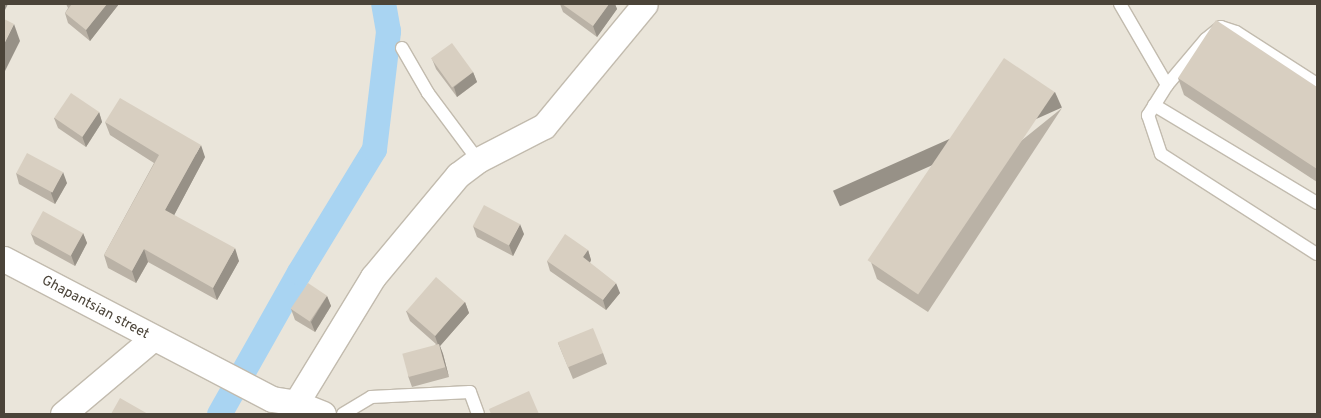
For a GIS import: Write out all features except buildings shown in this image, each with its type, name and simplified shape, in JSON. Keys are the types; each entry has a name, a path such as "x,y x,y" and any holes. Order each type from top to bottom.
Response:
{"street":[{"path":"323,414 296,403 374,277 458,175 478,160 544,126 645,4"},
{"name":"Ghapantsian street","path":"4,259 272,399 296,403"},
{"path":"63,414 152,338"}],"lane":[{"path":"1120,4 1167,85"},
{"path":"1317,84 1236,32 1221,27 1206,39 1167,85 1148,115 1161,154 1317,254"},
{"path":"402,48 428,94 478,160"},
{"path":"1154,105 1317,203"},
{"path":"343,414 371,397 470,392 478,414"}],"shaded area":[{"path":"4,4 1317,4 1317,414 4,414"}],"waterway":[{"path":"219,414 299,272 374,149 388,31 383,4"}]}
